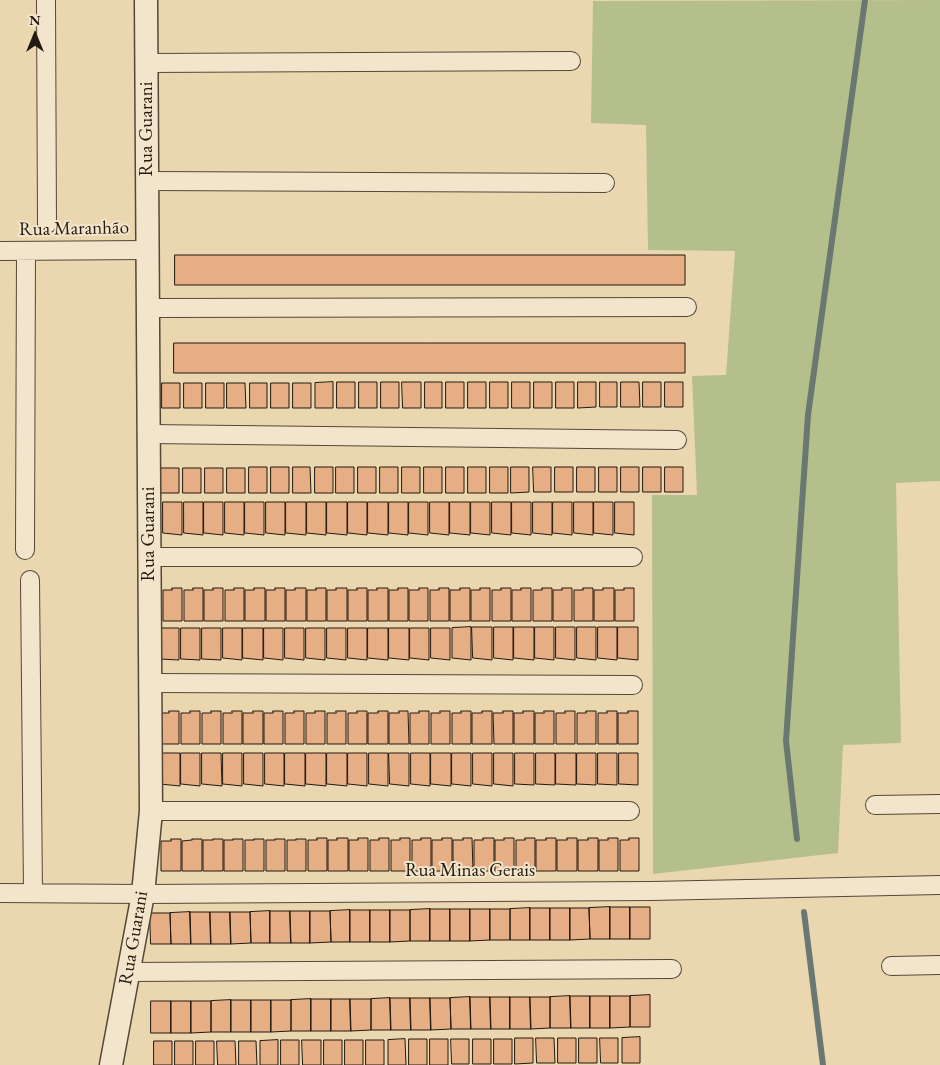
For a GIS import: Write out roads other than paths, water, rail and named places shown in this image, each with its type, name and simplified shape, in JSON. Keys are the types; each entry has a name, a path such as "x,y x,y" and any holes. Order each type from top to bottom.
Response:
{"street":[{"path":"46,0 47,224"},
{"name":"Rua Guarani","path":"111,1065 143,894 151,811 146,0"},
{"path":"146,64 571,61"},
{"path":"147,181 605,183"},
{"name":"Rua Maranhão","path":"0,251 148,250"},
{"path":"24,550 26,251"},
{"path":"148,308 687,307"},
{"path":"148,434 677,440"},
{"path":"149,557 633,557"},
{"path":"30,580 33,893"},
{"path":"150,683 633,685"},
{"path":"875,805 940,804"},
{"path":"151,811 630,810"},
{"name":"Rua Minas Gerais","path":"0,893 651,891 940,885"},
{"path":"891,966 940,965"},
{"path":"128,972 672,969"}],"waterway":[{"path":"797,839 786,741 808,415 865,0"},
{"path":"804,912 823,1065"}]}
